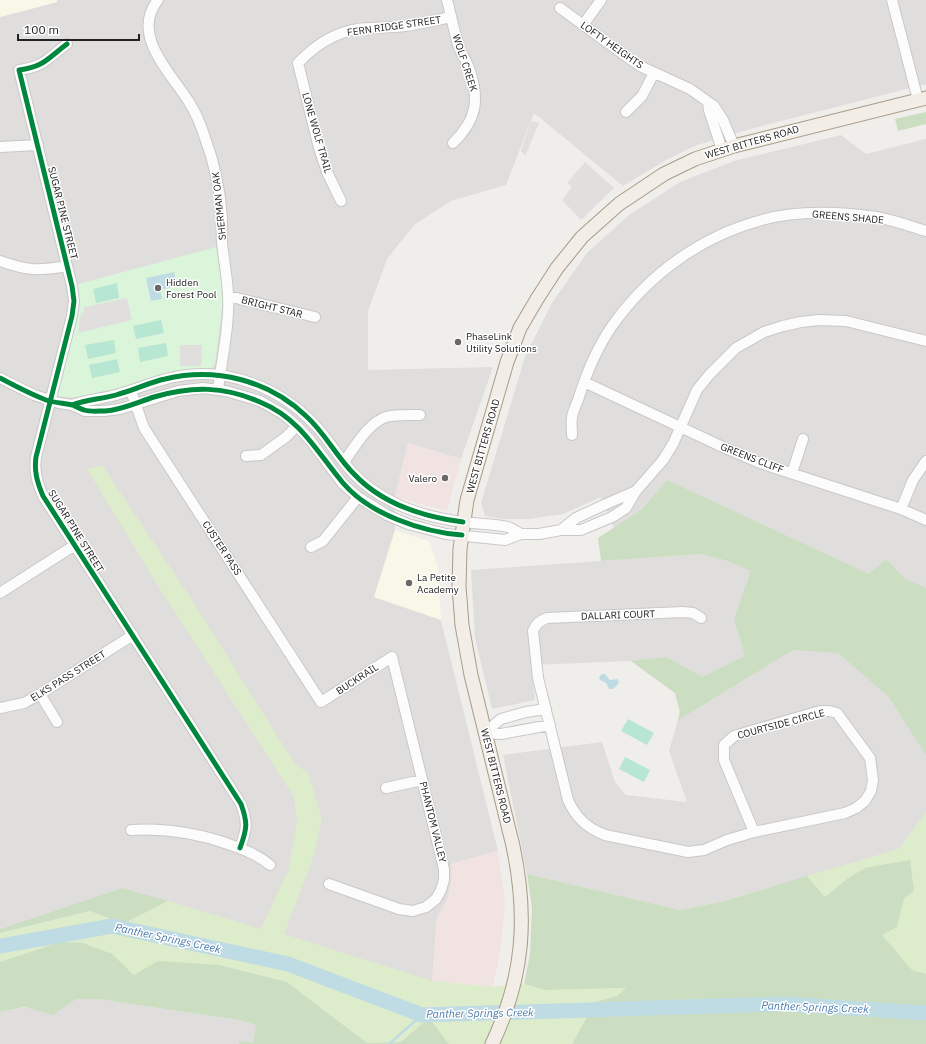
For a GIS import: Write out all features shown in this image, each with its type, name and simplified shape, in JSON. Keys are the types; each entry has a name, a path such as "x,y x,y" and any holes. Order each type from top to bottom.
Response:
{"main road":[{"name":"WEST BITTERS ROAD","path":"492,1044 500,1028 515,980 521,938 522,908 520,880 514,846 470,675 462,625 459,586 460,549 467,500 507,362 520,328 557,268 582,237 624,200 664,174 695,159 728,148 848,116 922,99"}],"street":[{"name":"SHERMAN OAK","path":"158,0 150,14 150,41 156,55 189,103 202,128 213,157 219,185 222,242 228,296 227,327 218,390"},
{"name":"WOLF CREEK","path":"447,0 459,46 468,67 476,96 474,112 468,126 453,143"},
{"path":"583,25 601,0"},
{"path":"892,0 922,99"},
{"name":"LOFTY HEIGHTS","path":"560,8 630,59 690,89 708,102 709,110 724,120 728,148"},
{"name":"FERN RIDGE STREET","path":"298,63 322,42 344,32 367,28 405,26 451,18"},
{"name":"SUGAR PINE STREET","path":"67,44 51,58 40,64 28,69 19,70 72,286 74,301 72,316 36,457 35,467 37,482 43,496 241,804 246,818 246,833 240,848"},
{"name":"LONE WOLF TRAIL","path":"298,63 319,148 327,172 341,201"},
{"path":"626,112 642,96 654,72"},
{"path":"0,147 38,145"},
{"name":"GREENS SHADE","path":"572,435 572,417 584,382 605,336 646,285 669,265 689,251 727,231 763,220 804,214 832,213 878,218 926,231"},
{"path":"0,261 32,270 46,270 67,266"},
{"name":"BRIGHT STAR","path":"228,296 315,317"},
{"path":"0,378 34,395 51,401 72,405 85,411 120,409 178,391 203,388 226,391 260,402 283,414 310,440 343,484 358,497 387,515 408,524 446,534 505,540 521,534 539,534 561,530 581,530 605,520 626,508 636,491 663,460 673,444 689,406 709,375 736,348 764,332 801,322 819,320 846,321 926,341"},
{"path":"72,405 85,400 118,395 164,379 181,375 220,375 244,380 277,394 290,402 307,416 321,431 354,474 367,486 394,503 424,514 448,520 509,527 521,534"},
{"name":"GREENS CLIFF","path":"584,382 680,428 760,463 901,509 926,520"},
{"name":"CUSTER PASS","path":"130,391 144,428 321,702"},
{"path":"344,462 376,422 386,417 420,415"},
{"path":"246,456 261,455 297,426"},
{"path":"310,440 321,431"},
{"path":"792,473 803,439"},
{"path":"901,509 913,480 926,461"},
{"path":"561,530 576,518 636,491"},
{"path":"311,547 323,540 358,497"},
{"path":"598,507 605,520"},
{"path":"0,593 75,545"},
{"name":"DALLARI COURT","path":"536,625 540,620 547,618 683,612 693,613 701,618"},
{"name":"COURTSIDE CIRCLE","path":"536,625 533,631 538,678 568,800 573,811 580,820 594,831 605,836 688,852 704,850 727,840 754,832 845,812 856,808 865,801 871,791 874,780 870,758 837,713 829,711 813,713 734,736 724,745 724,760 754,832"},
{"name":"ELKS PASS STREET","path":"0,708 24,702 40,694 133,635"},
{"name":"BUCKRAIL","path":"321,702 392,656"},
{"name":"PHANTOM VALLEY","path":"329,884 399,909 413,911 426,907 436,899 444,880 444,869 392,656"},
{"path":"40,694 57,722"},
{"path":"484,733 501,720 526,712 546,710"},
{"path":"484,733 501,734 550,725"},
{"path":"386,788 422,780"},
{"path":"131,830 154,829 196,834 212,838 259,856 270,865"}],"shaded area":[{"path":"0,0 57,0 57,2 0,17"},
{"path":"57,0 926,0 926,84 754,128 697,145 666,160 623,186 534,113 506,185 451,201 414,225 387,259 368,311 368,370 493,367 461,459 408,443 395,497 395,530 374,597 441,620 498,851 451,864 452,878 448,897 437,918 432,981 122,888 0,929 0,17 57,2","holes":["215,364 161,374 126,388 56,390"]},
{"path":"531,121 539,123 525,156 521,151"},
{"path":"841,135 866,154 926,139 926,650 844,584 617,535 601,497 563,514 529,519 503,519 485,516 481,503 525,357 552,303 587,253 629,215 680,182 734,161"},
{"path":"585,162 614,188 581,220 562,200 572,187 567,183"},
{"path":"127,298 132,320 78,333 81,313 83,313 84,307"},
{"path":"180,345 202,345 201,366 180,366"},
{"path":"408,443 461,459 447,511 395,497"},
{"name":"La Petite Academy","path":"395,530 430,542 438,568 441,620 374,597"},
{"path":"701,554 727,561 832,603 926,705 926,813 899,849 725,901 680,910 527,874 503,755 602,742 615,782 626,795 687,802 669,751 680,712 675,693 631,661 531,665 535,700 492,709 475,638 471,570"},
{"path":"498,851 505,902 501,945 493,987 432,981 437,918 448,897 452,878 451,864"},
{"path":"71,999 98,999 238,1020 256,1025 253,1044 0,1044 0,1012"}],"green space":[{"path":"926,112 926,124 898,131 895,119"},
{"path":"216,247 223,288 223,300 215,364 210,369 185,370 161,374 126,388 101,394 82,397 58,396 57,394 75,285"},
{"path":"117,283 119,298 96,303 93,289"},
{"path":"161,320 164,333 136,339 133,326"},
{"path":"114,340 116,353 88,359 85,345"},
{"path":"166,343 168,356 140,362 138,348"},
{"path":"117,359 120,372 92,378 89,365"},
{"path":"102,465 188,594 295,764 308,773 322,819 313,858 284,934 432,981 493,987 524,984 544,990 627,988 617,996 595,1002 572,1044 449,1044 429,1019 401,1042 367,1043 287,982 220,965 134,975 112,954 60,942 0,962 0,933 90,911 123,924 168,901 261,929 288,871 297,822 294,797 155,581 87,469"},
{"path":"667,480 869,574 886,559 905,579 926,588 926,755 888,696 838,653 793,650 678,720 680,712 675,693 631,661 666,657 703,677 745,656 734,619 751,571 727,561 701,554 601,561 598,538 641,510"},
{"path":"628,719 654,733 647,745 621,731"},
{"path":"625,757 650,770 644,782 619,769"},
{"path":"926,813 926,1015 869,966 865,868 848,878 825,897 807,876 899,849"},
{"path":"910,860 914,891 904,898 897,927 882,935 912,970 926,974 926,1044 572,1044 595,1002 617,996 626,988 544,990 524,984 530,954 532,908 527,874 680,910 725,901 807,876 825,897 848,878 865,868"},
{"path":"122,888 168,901 123,924 90,911 0,933 0,929"},
{"path":"60,942 83,943 112,954 134,975 158,961 220,965 287,982 367,1043 401,1042 429,1018 449,1044 239,1044 240,1041 253,1043 256,1025 238,1020 98,999 76,999 53,1015 25,1007 0,1012 0,962"}],"water":[{"name":"Hidden Forest Pool","path":"174,272 177,286 160,290 162,299 151,301 146,278"},
{"path":"602,674 605,674 610,680 617,679 619,683 613,689 609,689 606,683 600,680 599,677"}],"waterway":[{"name":"Panther Springs Creek","path":"0,946 112,926 288,964 422,1015 784,1004 926,1013"},
{"path":"389,1044 422,1015"}],"cycle path":[{"path":"67,44 40,64 34,67 19,70 72,286 74,301 72,316 36,457 36,476 43,496 241,804 245,816 246,826 240,848"},
{"path":"72,405 84,401 113,396 159,380 184,376 222,376 258,385 275,393 306,416 325,437 354,474 377,493 391,501 419,513 463,522"},
{"path":"0,378 28,393 46,400 73,405 89,411 118,409 168,393 182,391 208,389 221,390 247,397 274,409 286,417 307,437 343,483 367,504 397,520 430,530 462,535"}],"place":[{"name":"Hidden Forest Pool","path":"158,288"},
{"name":"PhaseLink Utility Solutions","path":"458,342"},
{"name":"Valero","path":"445,478"},
{"name":"La Petite Academy","path":"409,583"}]}
